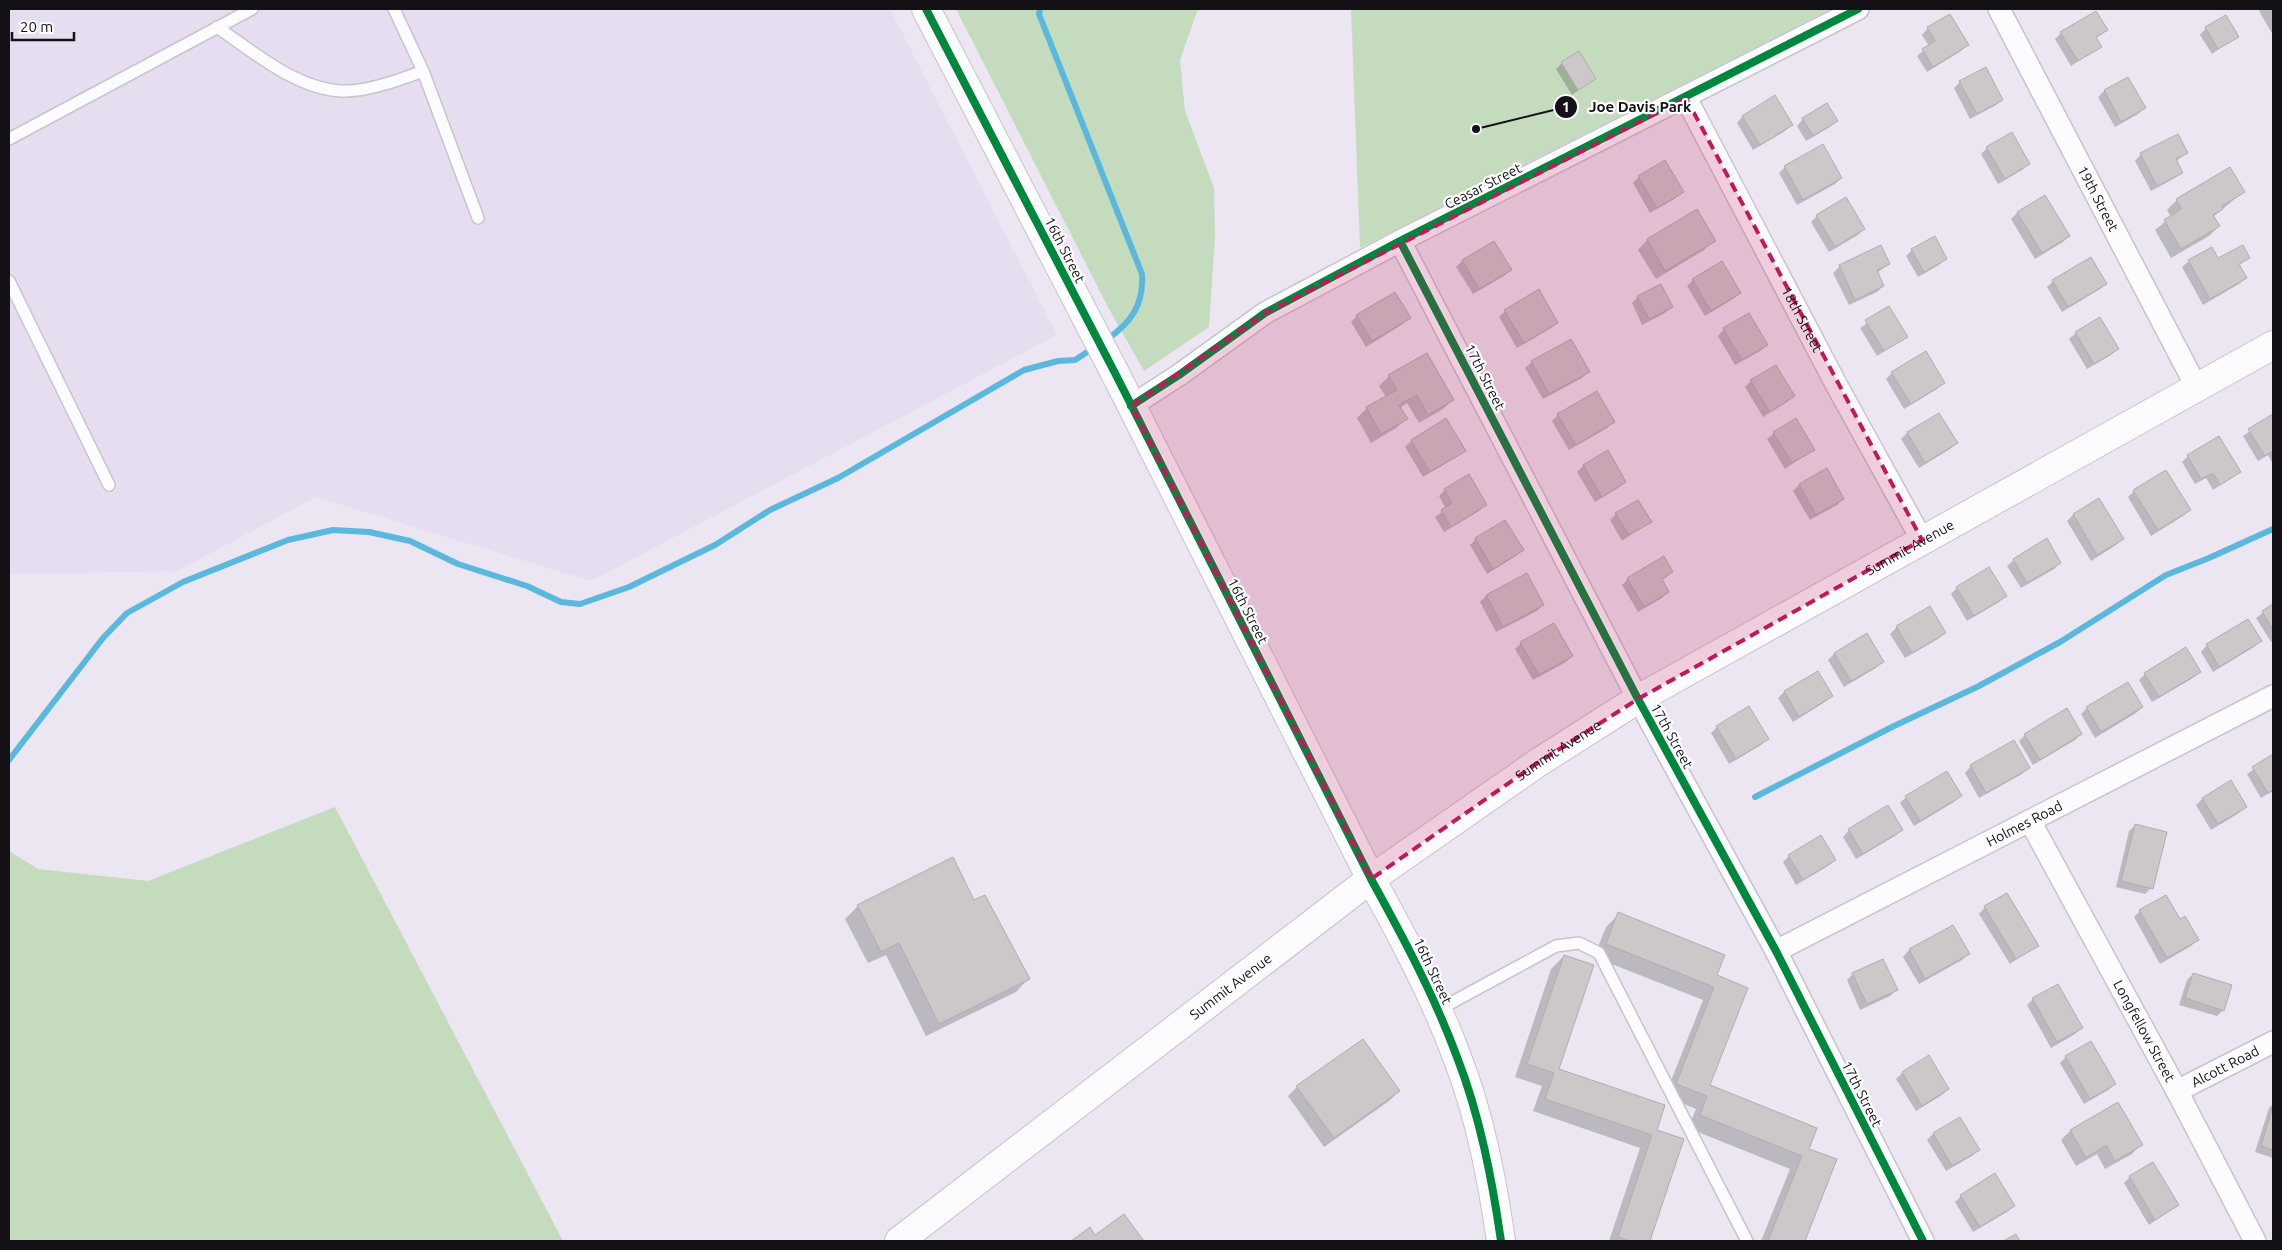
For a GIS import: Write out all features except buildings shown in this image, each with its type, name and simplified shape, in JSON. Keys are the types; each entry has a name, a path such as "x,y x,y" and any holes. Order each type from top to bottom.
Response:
{"main road":[{"name":"16th Street","path":"926,9 1116,375 1371,879 1413,955 1458,1057 1474,1109 1492,1184 1501,1241"},
{"name":"Summit Avenue","path":"900,1241 1371,879 1539,762 1638,699 2273,345"}],"street":[{"name":"Ceasar Street","path":"1131,406 1179,375 1265,313 1400,241 1686,98 1858,9"},
{"name":"19th Street","path":"1999,9 2197,388"},
{"name":"18th Street","path":"1686,98 1836,384 1922,540"},
{"name":"17th Street","path":"1400,241 1638,699 1776,951 1923,1241"},
{"name":"Holmes Road","path":"1776,951 2273,696"},
{"name":"Longfellow Street","path":"2030,821 2177,1091 2256,1241"},
{"name":"Alcott Road","path":"2177,1091 2273,1042"}],"lane":[{"path":"9,139 252,9"},
{"path":"394,9 423,71 478,218"},
{"path":"217,27 274,66 307,83 342,91 392,83 423,71"},
{"path":"9,282 109,485"},
{"path":"1438,1010 1556,946 1579,943 1599,953 1747,1241"}],"highlighted area":[{"path":"1686,98 1922,540 1638,699 1539,762 1371,879 1131,406 1265,313"}],"shaded area":[{"path":"9,9 890,9 1057,335 591,581 316,497 177,571 9,574"}],"green space":[{"path":"956,9 1198,9 1180,60 1185,111 1214,188 1215,237 1209,327 1144,371 1109,309"},
{"path":"1351,9 1831,9 1360,248"},
{"path":"335,807 563,1241 9,1241 9,851 38,869 148,881"}],"waterway":[{"path":"1040,9 1039,14 1142,274 1141,295 1134,312 1129,320 1106,340"},
{"path":"9,760 103,638 127,613 183,582 288,540 333,530 369,532 410,541 458,564 527,586 561,602 580,604 629,587 715,545 770,510 838,478 1024,370 1058,361 1075,360 1095,347"},
{"path":"1755,797 1894,726 1977,687 2060,642 2166,575 2273,529"}],"cycle path":[{"path":"926,9 1116,375 1428,989 1465,1079 1479,1125 1494,1194 1501,1241"},
{"path":"1131,406 1179,375 1265,313 1400,241 1858,9"},
{"path":"1400,241 1638,699 1776,951 1923,1241"}],"place":[{"name":"Joe Davis Park","path":"1476,129"}]}
